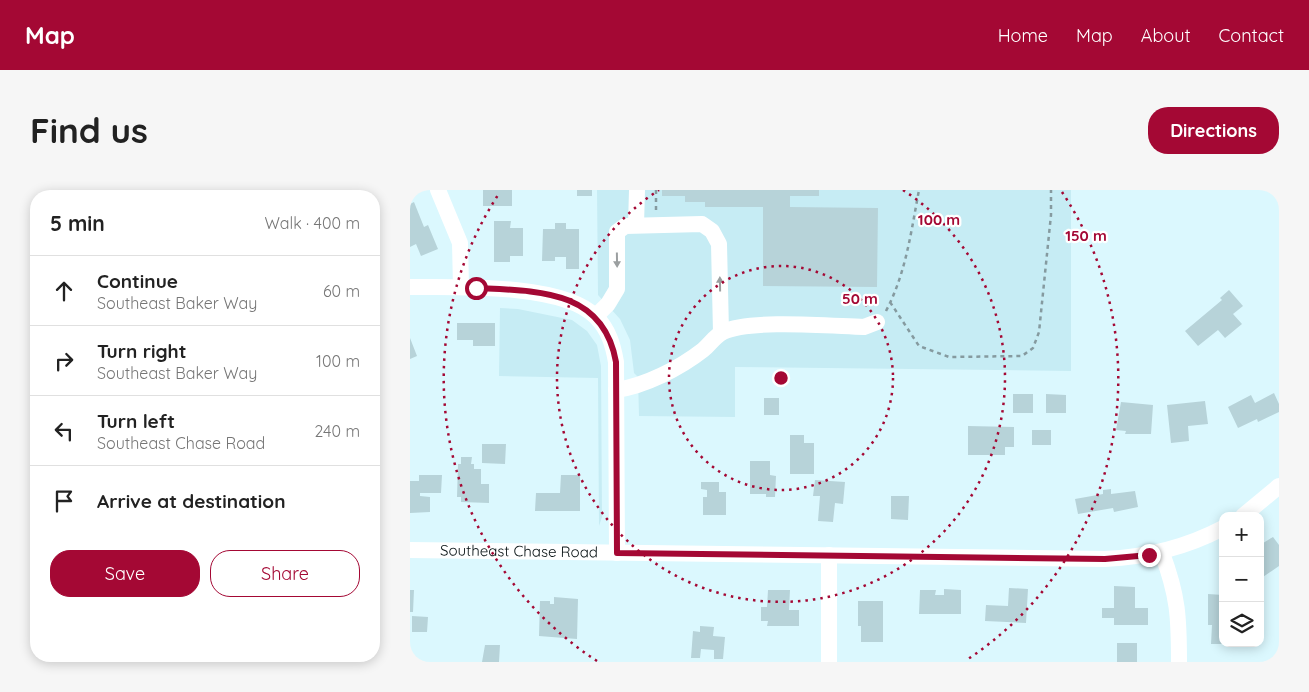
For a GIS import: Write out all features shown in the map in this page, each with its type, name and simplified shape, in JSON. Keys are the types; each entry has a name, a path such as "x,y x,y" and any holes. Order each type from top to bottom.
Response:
{"street":[{"path":"438,190 460,243 461,287"},
{"path":"636,225 638,190"},
{"path":"596,316 608,304 617,289 617,232 625,226 702,224 712,231 719,244 721,332"},
{"path":"410,287 461,287 506,290 562,298 581,306 596,316 606,329 613,344 616,390 617,553"},
{"path":"616,390 631,388 668,370 702,350 721,332 737,327 761,325 864,327 877,322"},
{"path":"1248,512 1279,486"},
{"name":"Southeast Chase Road","path":"410,550 1105,559 1133,558 1162,553 1187,545 1219,530"},
{"path":"1162,553 1176,596 1179,614 1179,662"},
{"path":"829,555 829,662"}],"path":[{"path":"656,190 656,200"},
{"path":"877,322 890,302 906,259 919,190"},
{"path":"890,302 918,346 949,357 1022,356 1033,348 1039,332 1051,215 1051,190"}],"shaded area":[{"path":"597,190 1071,190 1071,371 735,367 735,417 639,416 638,377 634,373 630,340 620,319 598,295"},
{"path":"500,308 518,309 572,320 587,331 597,345 601,366 602,517 599,526 598,378 499,376"}],"building":[{"path":"483,190 512,190 512,206 483,206"},
{"path":"577,190 592,190 592,196 577,196"},
{"path":"662,190 819,190 819,196 790,196 790,207 878,208 877,287 763,286 763,207 705,207 705,202 685,202 685,196 662,196"},
{"path":"414,202 424,227 428,225 438,249 421,256 416,244 410,247 410,204"},
{"path":"494,221 511,221 510,228 523,228 523,256 510,256 510,262 494,262"},
{"path":"555,223 566,223 566,229 579,229 579,269 566,269 566,257 555,257 555,261 542,261 543,229 555,229"},
{"path":"1229,290 1243,306 1233,314 1242,324 1225,338 1218,330 1198,346 1185,331 1222,300 1220,298"},
{"path":"457,323 495,323 495,346 473,346 473,340 457,340"},
{"path":"410,338 417,356 410,359"},
{"path":"1274,393 1279,404 1279,412 1258,422 1257,419 1238,428 1228,407 1251,395 1255,403"},
{"path":"1013,394 1033,394 1033,413 1013,413"},
{"path":"1046,394 1066,395 1066,413 1046,413"},
{"path":"764,398 779,398 779,415 764,415"},
{"path":"1205,401 1208,424 1188,426 1189,441 1171,443 1167,405"},
{"path":"1121,402 1153,405 1151,434 1125,434 1126,431 1116,430"},
{"path":"968,426 1014,427 1014,447 1005,447 1005,455 968,455"},
{"path":"1032,430 1051,430 1051,445 1032,445"},
{"path":"790,435 804,435 804,443 814,443 814,474 790,474"},
{"path":"482,444 506,444 505,464 482,463"},
{"path":"461,457 472,457 471,464 474,464 474,469 481,469 481,484 489,484 489,503 461,502 461,497 457,497 458,464 461,464"},
{"path":"750,461 770,461 770,475 776,476 775,497 766,497 766,494 750,494"},
{"path":"419,475 442,475 441,493 420,493 420,496 430,497 430,512 410,513 410,481 419,481"},
{"path":"561,475 580,475 580,511 535,511 536,493 560,493"},
{"path":"815,480 845,482 843,504 835,503 833,522 818,521 820,496 813,496"},
{"path":"701,482 719,482 719,492 726,492 726,515 703,515 703,497 707,497 707,490 701,489"},
{"path":"1111,489 1111,494 1135,491 1138,507 1114,512 1113,508 1078,514 1075,499 1103,494 1103,490"},
{"path":"891,496 909,496 908,520 891,519"},
{"path":"1273,537 1279,545 1279,566 1264,576 1264,557 1264,543"},
{"path":"1114,586 1135,587 1135,608 1148,608 1148,625 1114,625 1114,618 1102,618 1102,608 1114,608"},
{"path":"1009,588 1028,589 1026,623 985,621 986,605 1008,606"},
{"path":"944,589 961,590 961,614 919,614 920,590 936,590 935,595 944,595"},
{"path":"410,590 414,590 413,612 410,612"},
{"path":"768,590 790,590 789,610 799,610 799,626 767,626 768,621 761,621 761,607 767,607"},
{"path":"1208,594 1219,595 1219,644 1211,644 1212,625 1208,625"},
{"path":"554,597 578,599 577,639 539,636 540,601 550,601 550,604 554,604"},
{"path":"858,601 883,601 883,642 861,642 861,626 858,626"},
{"path":"412,616 428,617 427,632 412,632"},
{"path":"700,626 714,627 713,636 725,637 723,659 714,659 714,650 701,649 700,658 691,658 693,631 700,632"},
{"path":"1117,643 1137,643 1137,662 1117,662"},
{"path":"485,645 500,645 499,662 482,662"}],"route":[{"path":"476,288 562,298 581,306 596,316 606,329 613,344 616,362 617,553 1105,559 1133,558 1149,555"}]}
